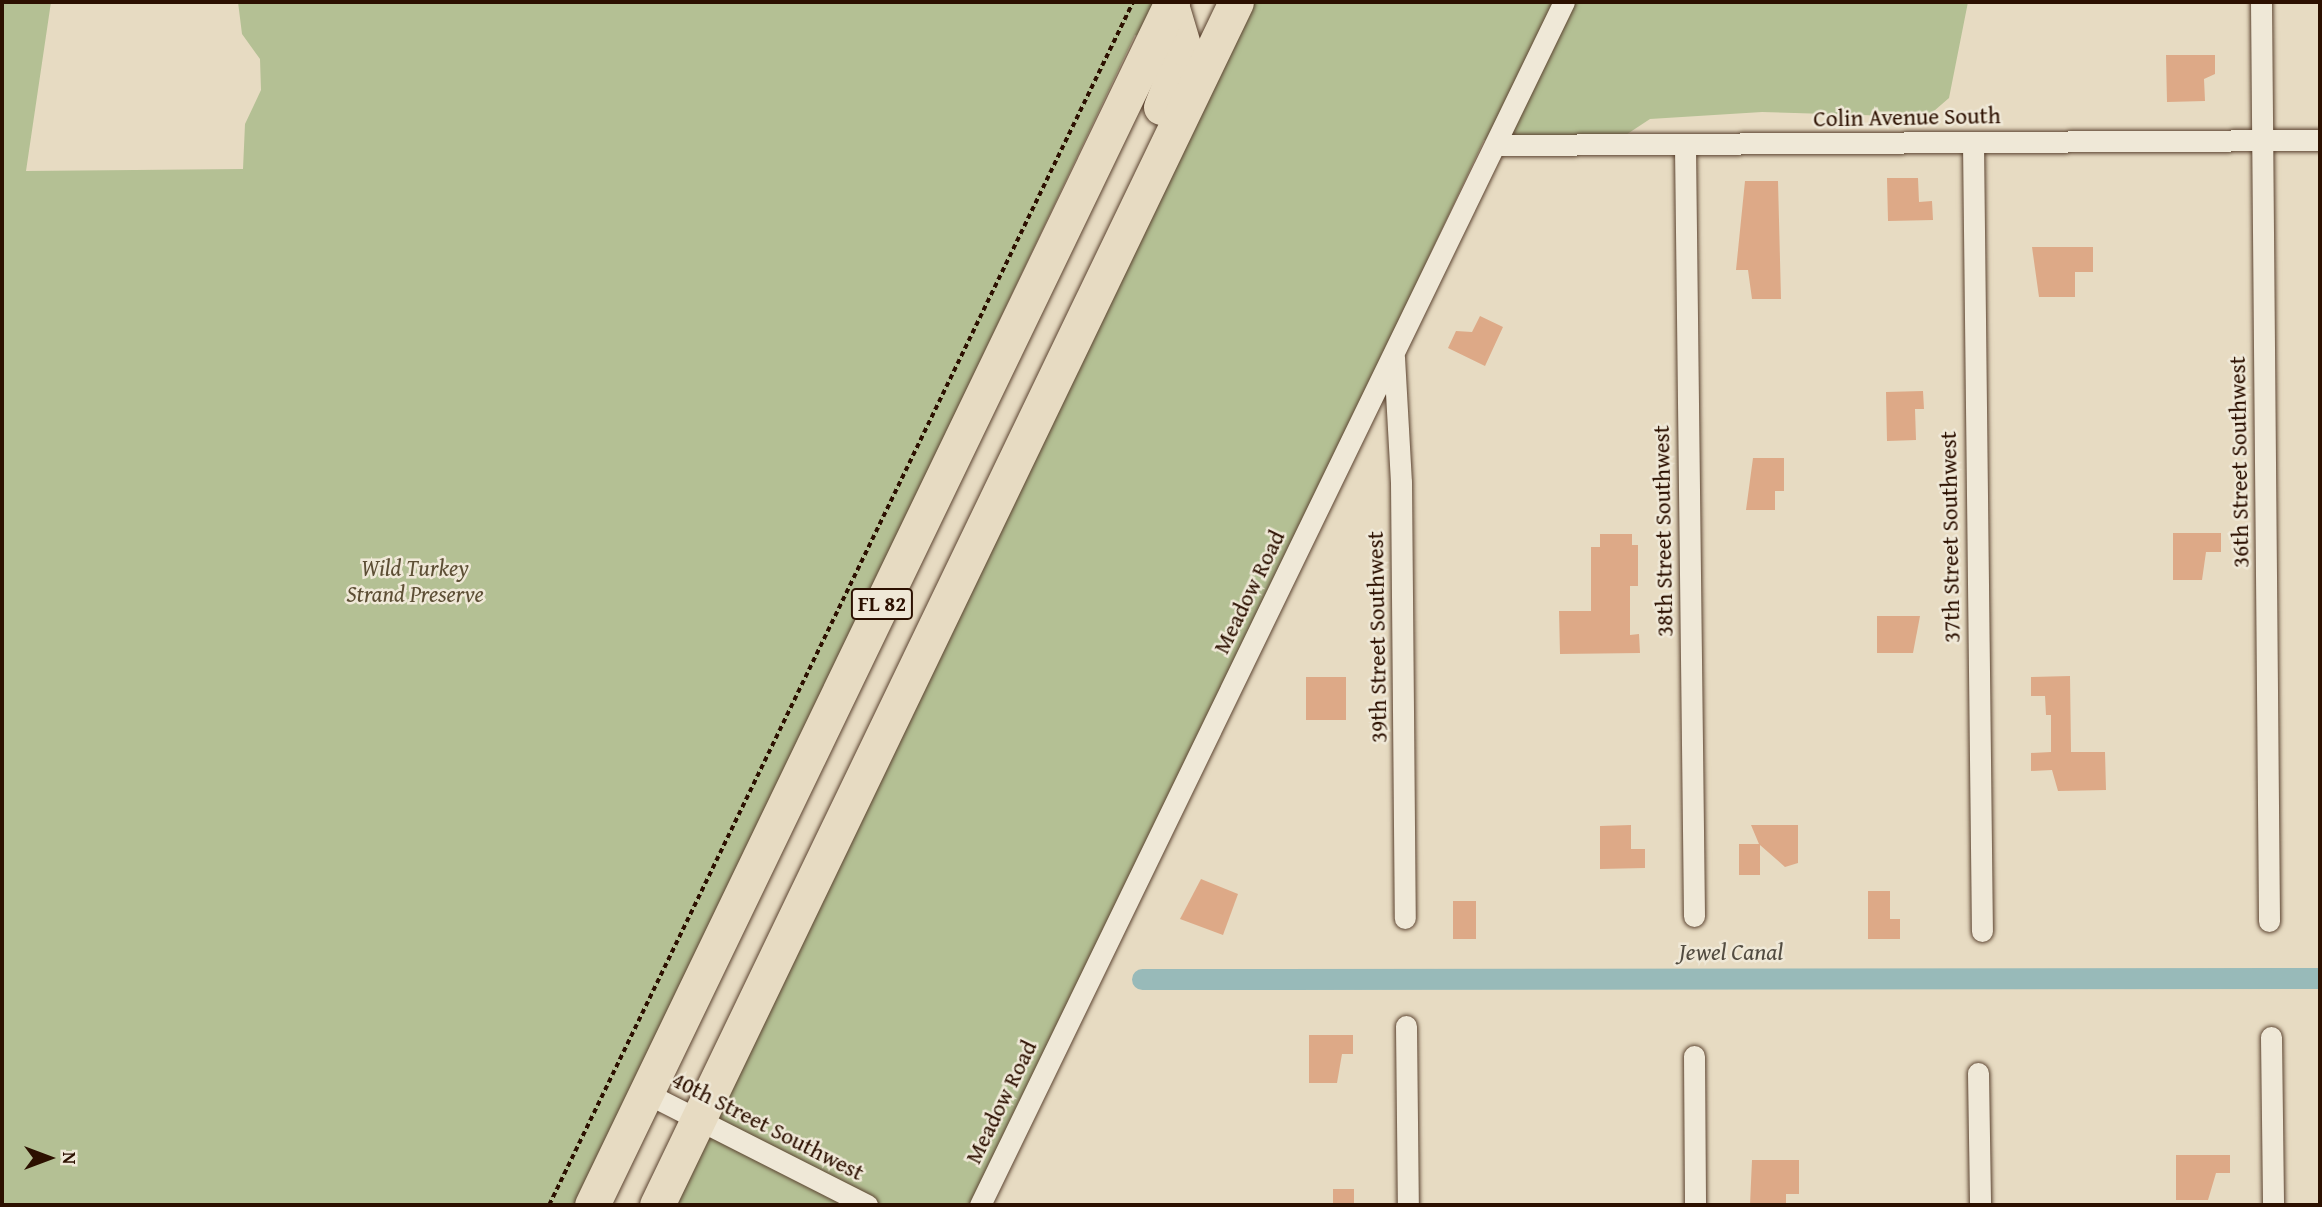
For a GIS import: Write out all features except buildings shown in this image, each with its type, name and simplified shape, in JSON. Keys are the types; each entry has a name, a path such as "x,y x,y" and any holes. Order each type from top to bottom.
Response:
{"highway":[{"name":"FL 82","path":"657,1205 1236,2"},
{"name":"FL 82","path":"592,1205 1171,3"},
{"path":"1053,384 1055,332 1181,59 1185,36 1171,3"}],"street":[{"name":"Meadow Road","path":"981,1205 1564,2"},
{"name":"36th Street Southwest","path":"2261,2 2269,921"},
{"name":"Colin Avenue South","path":"1495,145 1685,146 2320,139"},
{"name":"37th Street Southwest","path":"1973,142 1982,931"},
{"name":"38th Street Southwest","path":"1685,146 1694,916"},
{"name":"39th Street Southwest","path":"1394,355 1401,482 1405,918"},
{"path":"1406,1026 1408,1205"},
{"path":"2272,1037 2273,1205"},
{"path":"1694,1056 1695,1205"},
{"path":"1978,1073 1980,1205"},
{"name":"40th Street Southwest","path":"646,1093 867,1205"}],"path":[{"path":"549,1205 1133,2"}],"green space":[{"name":"Wild Turkey Strand Preserve","path":"2,2 51,2 26,171 243,169 245,124 261,90 260,59 242,34 238,2 1157,2 1143,36 1135,35 579,1205 2,1205"},
{"path":"1248,2 1968,2 1949,98 1927,117 1762,112 1650,119 1612,144 1484,140 981,1205 669,1205"}],"waterway":[{"name":"Jewel Canal","path":"1142,979 2320,978"}]}
